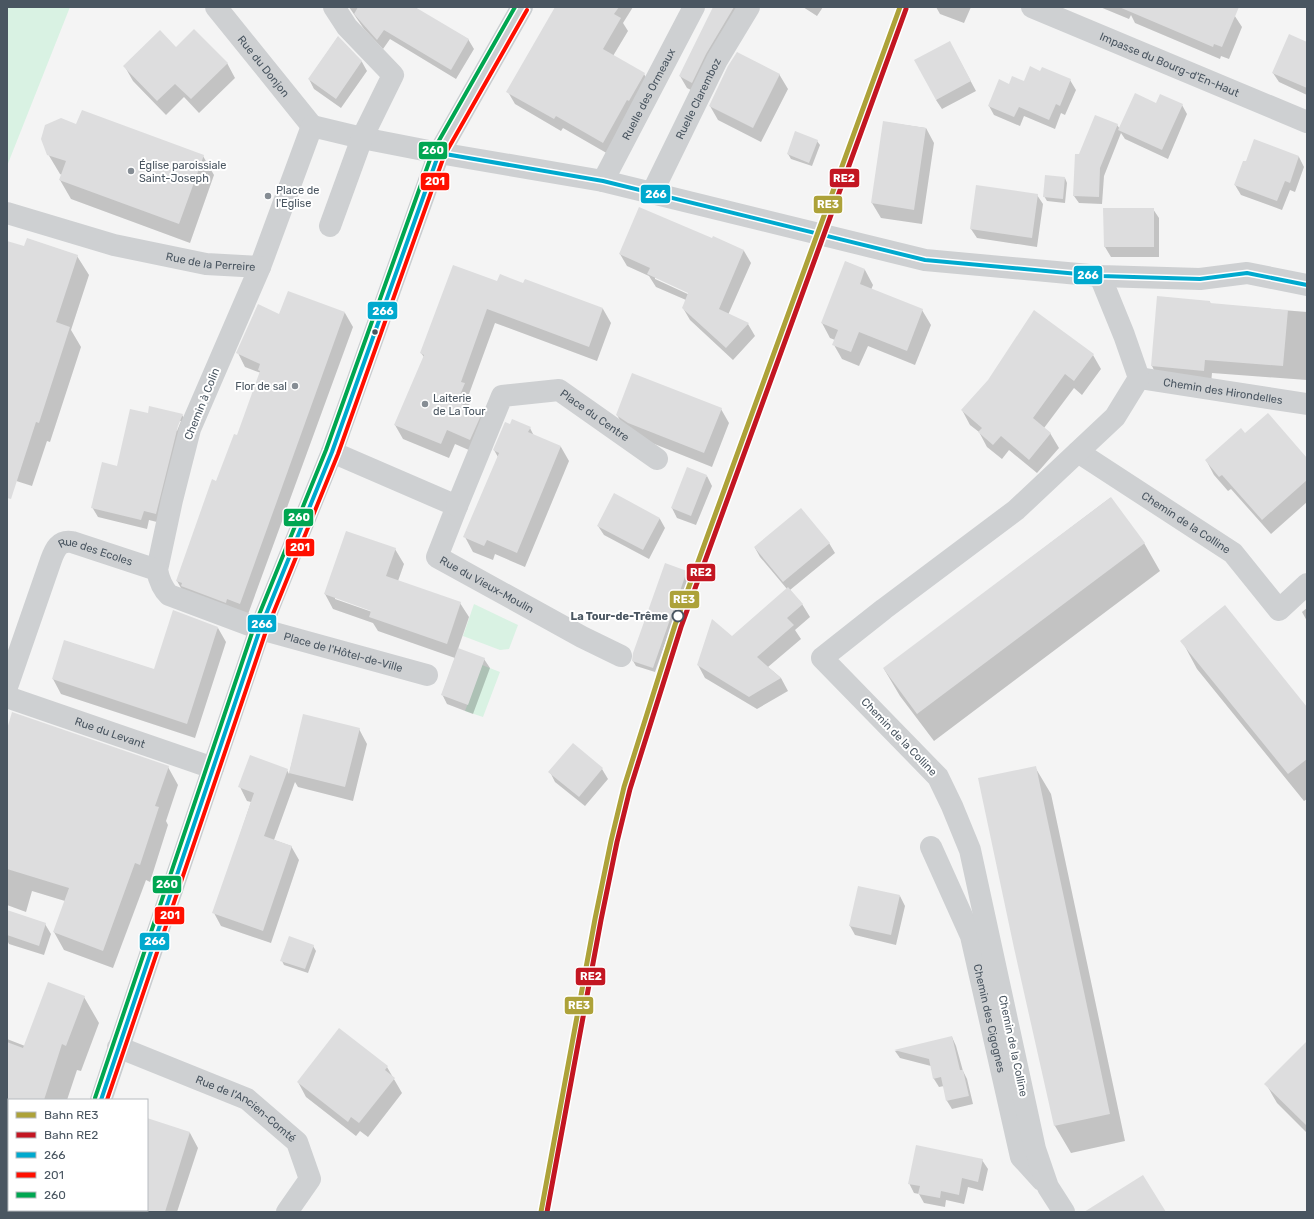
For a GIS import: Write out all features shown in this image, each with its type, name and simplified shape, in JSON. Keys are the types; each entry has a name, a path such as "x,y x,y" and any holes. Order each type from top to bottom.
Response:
{"main road":[{"path":"101,1099 260,629 332,452 439,153 522,7"}],"street":[{"name":"Rue du Donjon","path":"216,7 312,126"},
{"path":"330,226 362,138 393,75 347,27 334,7"},
{"name":"Ruelle des Ormeaux","path":"603,181 694,7"},
{"name":"Ruelle Claremboz","path":"652,193 717,60 749,7"},
{"name":"Impasse du Bourg-d'En-Haut","path":"1032,7 1307,122"},
{"path":"312,126 362,138 439,153 603,181 925,260 1100,276 1200,279 1247,273 1305,280"},
{"name":"Rue de la Perreire","path":"7,213 114,245 206,264 260,267 312,126"},
{"name":"Chemin à Colin","path":"157,570 172,500 190,429 260,267"},
{"path":"1100,276 1124,334 1139,378"},
{"name":"Chemin des Hirondelles","path":"1139,378 1307,404"},
{"name":"Chemin de la Colline","path":"1064,1212 1048,1187 1035,1149 970,850 952,806 938,777 822,658 884,609 1016,510 1115,417 1139,378"},
{"name":"Place du Centre","path":"457,506 502,396 559,390 657,459"},
{"path":"332,452 457,506"},
{"name":"Chemin de la Colline","path":"1078,452 1233,553 1279,610 1307,584"},
{"name":"Rue du Vieux-Moulin","path":"457,506 437,557 582,637 621,656"},
{"name":"Rue des Ecoles","path":"7,686 51,560 59,544 63,542 72,542 157,570"},
{"path":"157,570 162,586 169,595 260,629"},
{"name":"Place de l'Hôtel-de-Ville","path":"260,629 427,675"},
{"name":"Rue du Levant","path":"7,697 213,768"},
{"name":"Chemin des Cigognes","path":"931,847 972,936 1021,1157 1048,1187"},
{"name":"Rue de l'Ancien-Comté","path":"118,1047 246,1099 297,1142 310,1180 287,1212"}],"green space":[{"path":"7,7 70,7 7,166"},
{"path":"474,604 518,625 509,649 500,650 463,636"},
{"path":"482,665 500,672 483,717 465,711"}],"building":[{"path":"358,7 415,7 469,39 451,70 384,30 377,40 354,14"},
{"path":"555,7 619,7 614,14 621,18 603,49 645,73 629,101 627,100 603,143 556,116 554,119 506,92"},
{"path":"713,7 734,7 706,54 692,83 679,76"},
{"path":"1119,7 1239,7 1222,47 1214,44 1213,47"},
{"path":"194,29 228,63 191,99 175,84 157,101 123,66 160,30 176,47"},
{"path":"1289,34 1307,42 1307,88 1272,73"},
{"path":"338,36 362,61 336,99 308,79"},
{"path":"950,41 971,81 936,100 914,60"},
{"path":"737,52 780,74 753,128 709,106 728,66"},
{"path":"1030,66 1040,71 1042,67 1071,79 1060,106 1056,104 1049,120 1019,107 1014,117 988,106 999,79 1009,84 1012,76 1024,81"},
{"path":"1135,93 1156,103 1160,94 1183,104 1162,150 1118,130"},
{"name":"Église paroissiale Saint-Joseph","path":"82,110 204,155 179,224 59,180 66,161 47,155 41,139 45,125 61,118 76,124"},
{"path":"1095,115 1118,124 1100,168 1099,197 1073,196 1075,154 1079,154"},
{"path":"883,121 926,128 914,210 871,203"},
{"path":"795,131 818,140 809,163 787,154"},
{"path":"1254,139 1299,156 1290,183 1285,181 1277,201 1234,185 1243,161 1246,161"},
{"path":"1045,175 1065,177 1063,199 1043,197"},
{"path":"976,185 1038,194 1032,238 970,229"},
{"path":"639,207 712,238 713,236 744,250 719,309 749,323 726,348 682,308 688,293 647,274 650,268 619,254"},
{"path":"1103,208 1154,208 1154,247 1104,247"},
{"path":"27,238 78,255 56,322 70,327 39,423 36,422 11,499 7,498 7,241 24,246"},
{"path":"845,261 865,269 860,284 923,309 907,351 859,332 851,352 832,345 838,330 821,323"},
{"path":"453,265 497,281 500,274 523,283 525,279 603,308 589,347 487,309 461,382 465,383 457,402 482,413 470,440 447,430 441,444 394,425 424,355 420,353"},
{"path":"288,291 345,312 240,604 227,599 226,603 181,586 182,583 176,581 212,479 216,481 234,434 237,435 260,371 258,370 260,364 236,353 258,304 279,314"},
{"path":"1157,296 1210,301 1210,303 1288,310 1283,366 1205,360 1204,371 1151,366"},
{"path":"1034,310 1094,354 1074,381 1065,374 1033,418 1051,433 1029,460 1001,436 993,445 978,432 982,428 961,410 988,380"},
{"path":"632,373 722,408 704,453 628,423 616,415"},
{"path":"149,406 183,414 178,426 156,514 144,511 141,520 91,508 102,462 117,466 130,409 148,413"},
{"path":"1268,413 1307,458 1307,480 1262,520 1222,475 1219,477 1205,460 1241,428 1245,433"},
{"path":"512,419 531,427 528,432 561,446 517,553 487,540 484,546 463,537 499,453 493,450 505,422 510,424"},
{"path":"687,467 707,475 691,516 671,508"},
{"path":"614,493 660,518 643,550 597,526"},
{"path":"1111,497 1145,543 917,714 883,668"},
{"path":"801,508 830,543 783,582 754,547"},
{"path":"346,531 396,548 386,576 461,602 447,644 369,617 371,611 324,594"},
{"path":"665,563 687,571 653,668 632,661 633,653"},
{"path":"788,587 803,604 787,618 794,625 757,657 781,678 749,697 697,665 712,619 732,636"},
{"path":"1225,605 1307,707 1307,759 1288,774 1180,641"},
{"path":"173,610 218,627 187,724 52,679 64,640 154,669"},
{"path":"458,648 485,658 468,705 441,695"},
{"path":"12,712 169,766 155,806 159,807 140,865 135,863 103,951 53,932 69,888 7,869 7,729"},
{"path":"303,714 360,728 345,787 289,773"},
{"path":"573,743 603,768 579,797 548,772"},
{"path":"250,755 288,769 264,836 292,846 263,931 212,913 254,793 238,787"},
{"path":"1036,766 1110,1114 1054,1126 978,778"},
{"path":"858,886 900,895 891,935 849,926"},
{"path":"7,910 46,923 39,946 7,935"},
{"path":"289,936 314,945 305,969 280,961"},
{"path":"48,982 85,996 66,1046 62,1044 44,1099 7,1100 7,1042 23,1048"},
{"path":"339,1028 388,1066 385,1070 395,1078 359,1123 351,1117 348,1122 297,1082"},
{"path":"952,1036 960,1070 963,1070 969,1096 946,1101 941,1077 933,1079 929,1059 894,1050"},
{"path":"1307,1041 1307,1126 1264,1084"},
{"path":"148,1118 190,1132 165,1212 147,1212"},
{"path":"916,1145 983,1159 978,1182 962,1178 959,1195 941,1191 940,1198 918,1194 920,1186 908,1184"},
{"path":"1143,1175 1166,1212 1084,1212"}],"rail line":[{"name":"RE3","path":"541,1212 595,919 624,787 675,625 900,7"},
{"name":"RE2","path":"547,1212 601,920 617,842 630,789 681,627 906,9"}],"transit line":[{"name":"260","path":"95,1098 254,627 326,450 433,151 515,7"},
{"name":"201","path":"107,1099 266,631 338,454 444,156 527,10"},
{"name":"266","path":"439,153 603,181 925,260 1100,276 1200,279 1247,273 1307,285"},
{"name":"266","path":"101,1099 260,629 332,452 439,153"}],"place":[{"name":"Église paroissiale Saint-Joseph","path":"131,171"},
{"name":"Place de l'Eglise","path":"268,196"},
{"name":"Flor de sal","path":"295,386"},
{"name":"Laiterie de La Tour","path":"425,404"},
{"name":"La Tour-de-Trême","path":"678,616"}]}
